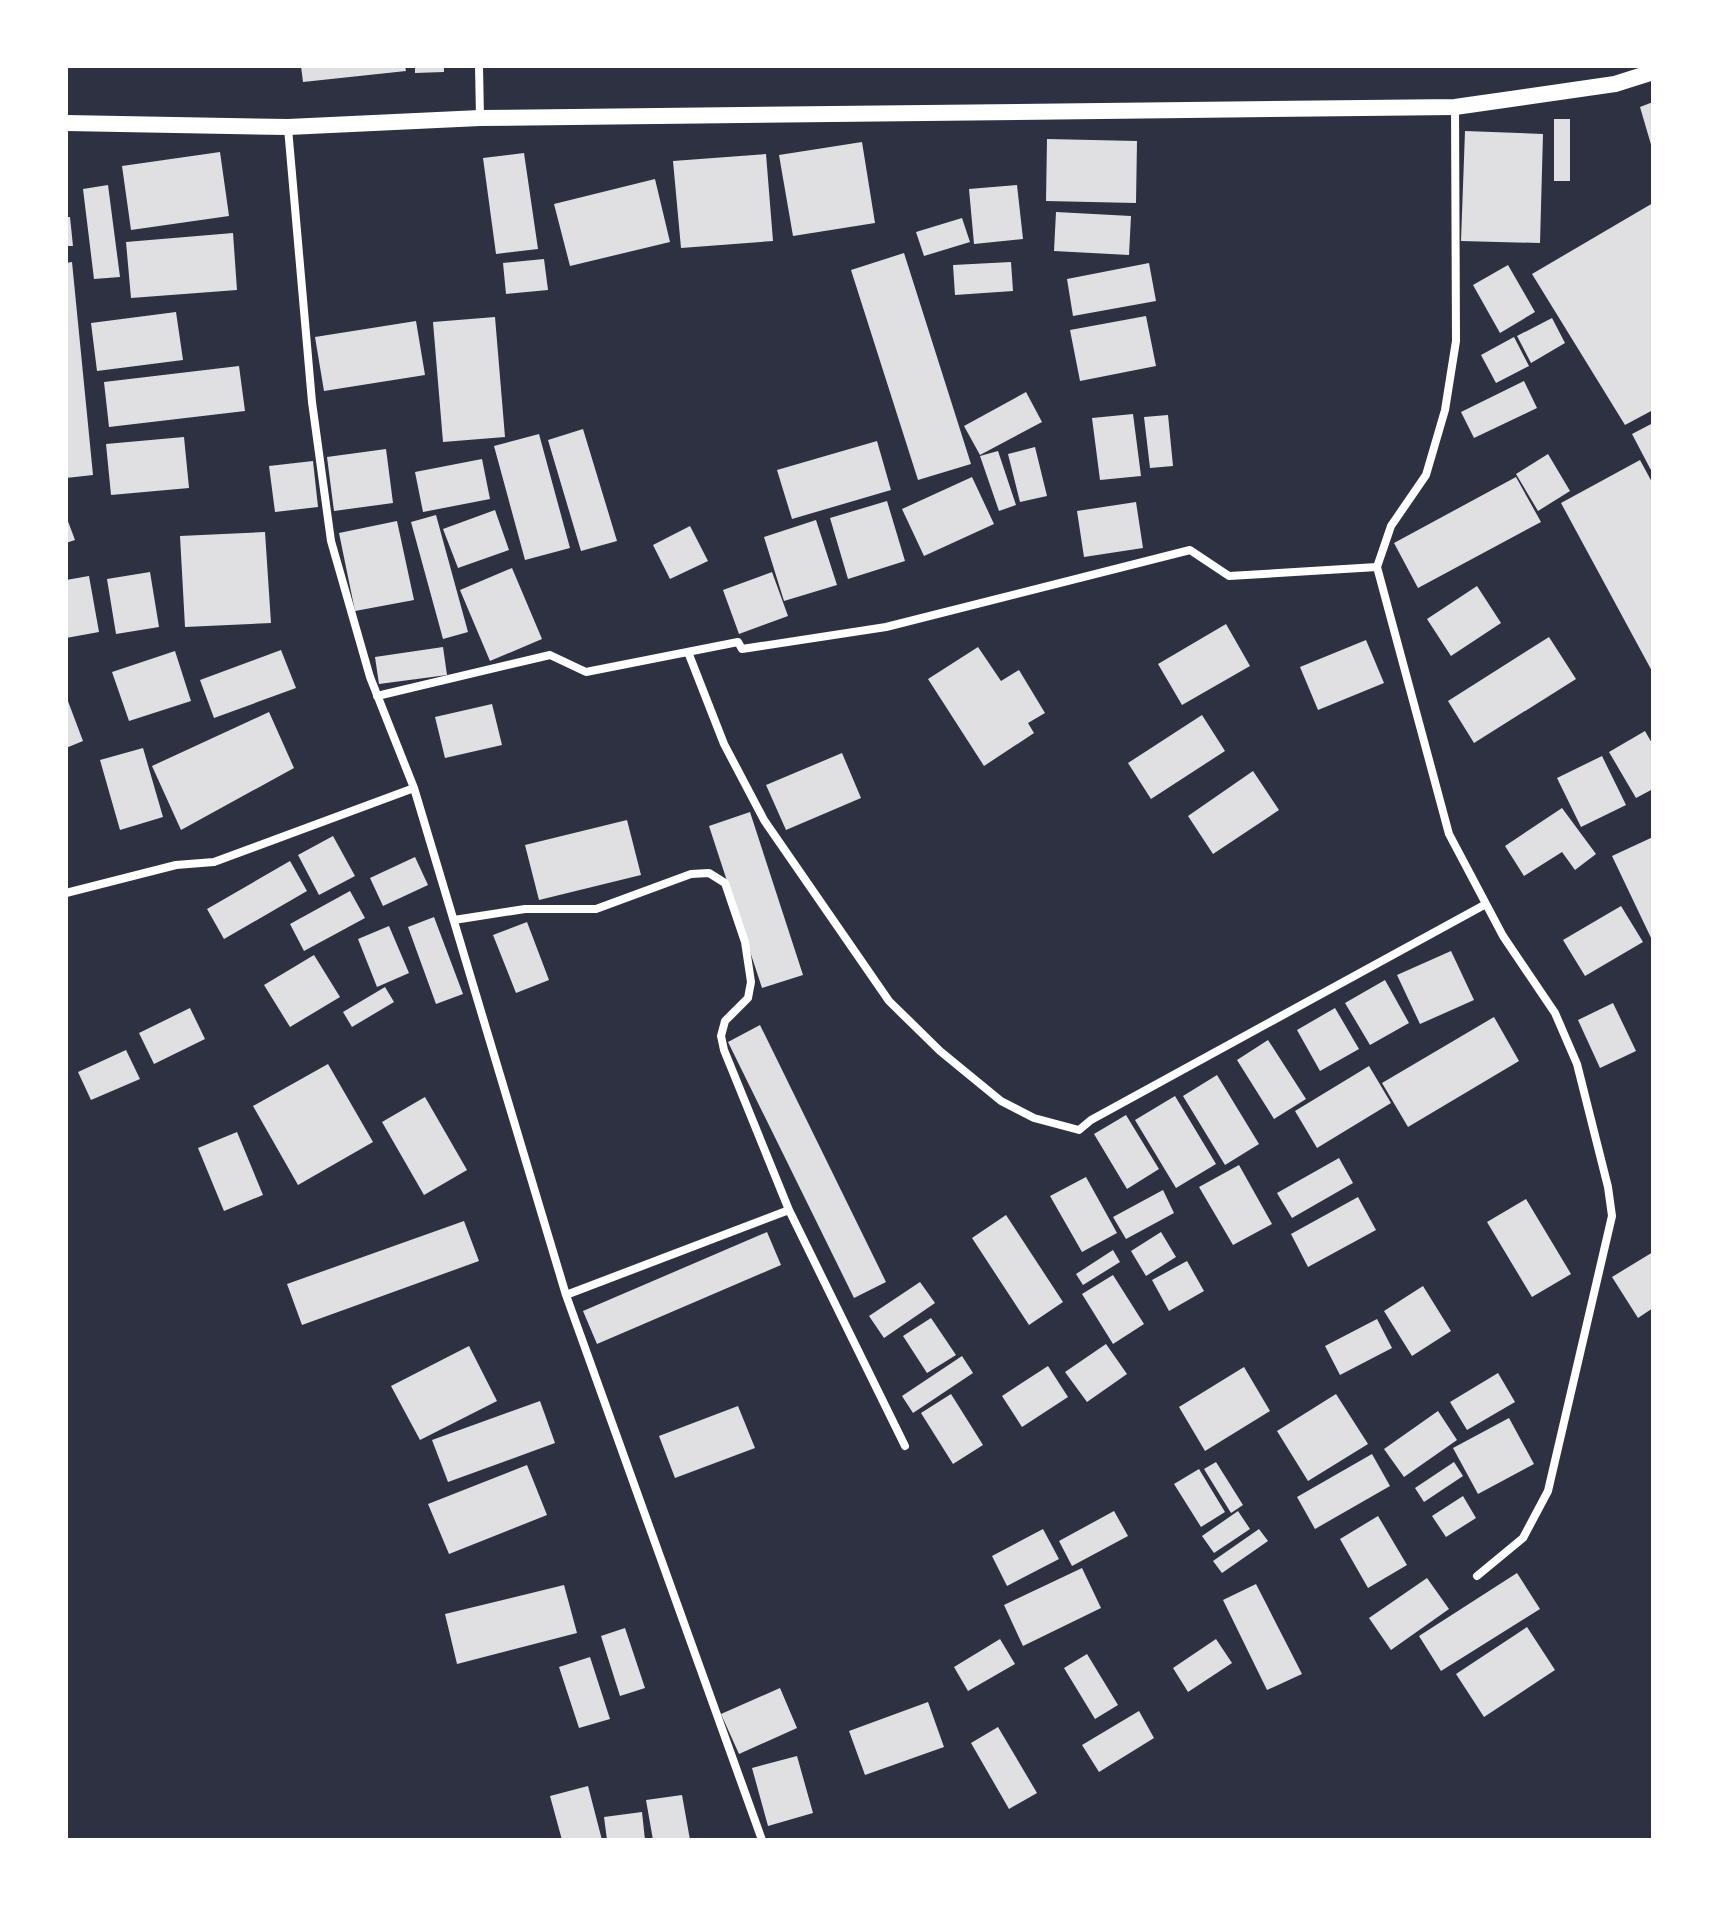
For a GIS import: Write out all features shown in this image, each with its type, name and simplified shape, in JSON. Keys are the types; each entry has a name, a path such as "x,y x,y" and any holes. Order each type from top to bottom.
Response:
{"main road":[{"path":"66,123 288,127 480,118 1455,107 1615,84 1653,72"}],"street":[{"path":"479,66 480,118"},
{"path":"1455,107 1456,341 1452,376 1426,475 1391,526 1377,567 1449,834 1503,936 1555,1013 1577,1064 1608,1187 1612,1216 1548,1491 1523,1538 1477,1576"},
{"path":"288,127 312,402 331,541 377,696 414,788 566,1295 762,1840"},
{"path":"377,696 550,655 586,672 738,642 742,649 886,627 1190,550 1229,576 1377,567"},
{"path":"688,652 724,744 764,820 889,1001 940,1051 1001,1101 1034,1118 1079,1130 1091,1120 1486,904"},
{"path":"66,893 176,865 214,862 414,788"},
{"path":"454,920 525,909 596,909 691,874 709,873 725,883 745,942 751,982 748,998 725,1021 721,1036 724,1050 789,1210 905,1446"},
{"path":"566,1295 789,1210"}],"building":[{"path":"301,66 405,66 406,71 303,82"},
{"path":"415,66 444,66 444,72 415,73"},
{"path":"1653,102 1653,148 1652,148 1640,107"},
{"path":"1554,119 1570,119 1570,181 1554,181"},
{"path":"1465,131 1543,134 1540,243 1461,241"},
{"path":"1047,139 1137,141 1136,203 1046,201"},
{"path":"862,142 875,223 793,236 779,155"},
{"path":"220,152 229,216 131,230 122,166"},
{"path":"524,153 538,249 496,254 483,158"},
{"path":"766,154 773,241 681,248 673,161"},
{"path":"655,179 670,242 570,266 554,204"},
{"path":"108,185 120,277 94,279 83,189"},
{"path":"1017,185 1023,239 974,244 969,189"},
{"path":"1653,203 1653,410 1625,425 1532,274"},
{"path":"1056,212 1131,216 1129,255 1054,251"},
{"path":"66,217 70,217 73,246 66,246"},
{"path":"962,218 970,242 924,256 916,232"},
{"path":"233,233 237,290 131,298 126,242"},
{"path":"904,253 971,464 918,480 851,270"},
{"path":"544,259 548,290 506,294 503,263"},
{"path":"72,262 93,475 66,478 66,263"},
{"path":"1011,262 1013,291 955,295 953,265"},
{"path":"1149,263 1156,301 1073,316 1067,279"},
{"path":"1508,265 1535,312 1500,333 1473,285"},
{"path":"176,312 183,360 97,371 91,323"},
{"path":"1146,316 1156,366 1080,381 1070,330"},
{"path":"495,317 505,437 443,442 433,322"},
{"path":"1552,318 1565,343 1531,363 1517,336"},
{"path":"416,321 425,375 324,391 315,337"},
{"path":"1514,337 1529,366 1496,383 1481,355"},
{"path":"239,366 245,411 109,427 104,382"},
{"path":"1524,381 1537,408 1474,438 1461,412"},
{"path":"1026,392 1042,422 980,455 964,426"},
{"path":"1133,414 1141,476 1100,480 1092,418"},
{"path":"1168,415 1173,466 1150,468 1144,417"},
{"path":"1653,423 1653,474 1632,434"},
{"path":"583,429 617,541 581,551 548,440"},
{"path":"539,434 570,548 525,560 494,446"},
{"path":"184,437 189,488 111,495 106,444"},
{"path":"877,441 891,490 792,519 777,470"},
{"path":"1035,447 1047,496 1020,502 1008,454"},
{"path":"386,449 393,503 334,511 327,457"},
{"path":"998,451 1016,505 999,511 980,456"},
{"path":"1548,454 1570,491 1538,511 1516,474"},
{"path":"482,459 490,499 423,512 415,472"},
{"path":"1640,460 1653,484 1653,673 1561,503"},
{"path":"313,461 318,507 275,512 269,466"},
{"path":"972,477 994,524 924,556 902,509"},
{"path":"1516,477 1541,522 1418,588 1394,543"},
{"path":"887,501 905,561 848,579 830,518"},
{"path":"1136,502 1143,548 1084,557 1077,511"},
{"path":"495,510 509,550 458,568 443,529"},
{"path":"436,515 468,632 443,639 411,522"},
{"path":"66,516 75,540 66,543"},
{"path":"816,520 837,585 784,601 764,537"},
{"path":"397,521 414,600 355,611 339,533"},
{"path":"690,526 708,561 670,579 653,545"},
{"path":"265,532 271,623 185,627 180,536"},
{"path":"512,568 542,639 490,661 460,590"},
{"path":"150,572 159,627 116,634 107,579"},
{"path":"772,572 788,616 739,634 723,590"},
{"path":"89,576 99,632 66,638 66,580"},
{"path":"1477,586 1501,623 1451,656 1427,619"},
{"path":"1226,624 1250,666 1182,705 1158,664"},
{"path":"1549,637 1576,679 1474,743 1448,701"},
{"path":"1366,640 1384,683 1318,710 1300,667"},
{"path":"443,647 447,675 379,684 375,657"},
{"path":"978,647 1001,681 1019,670 1045,713 1028,723 1034,733 984,766 928,679"},
{"path":"281,650 296,688 214,718 200,680"},
{"path":"175,651 191,701 129,721 112,672"},
{"path":"66,696 83,741 66,748"},
{"path":"492,704 502,745 445,758 435,717"},
{"path":"269,712 294,768 181,830 152,766"},
{"path":"1202,715 1225,751 1151,799 1128,763"},
{"path":"1645,731 1653,745 1653,789 1636,798 1609,752"},
{"path":"143,748 163,817 120,830 100,760"},
{"path":"842,753 861,798 786,830 766,785"},
{"path":"1602,756 1626,805 1581,827 1557,778"},
{"path":"1253,771 1279,810 1213,854 1188,816"},
{"path":"1562,808 1596,854 1575,870 1562,852 1524,876 1505,846"},
{"path":"750,812 803,975 762,988 709,826"},
{"path":"627,820 641,875 539,900 525,845"},
{"path":"333,836 355,876 319,895 298,855"},
{"path":"1653,837 1653,942 1612,856"},
{"path":"415,857 428,885 383,906 370,878"},
{"path":"290,861 307,891 224,939 207,909"},
{"path":"350,891 365,918 304,951 290,924"},
{"path":"1621,906 1643,942 1585,976 1563,940"},
{"path":"434,917 463,994 436,1004 408,927"},
{"path":"527,922 549,980 516,993 493,935"},
{"path":"389,926 409,973 377,987 358,939"},
{"path":"1451,951 1474,1000 1420,1024 1397,975"},
{"path":"314,955 340,997 290,1027 264,985"},
{"path":"1385,980 1409,1023 1370,1045 1345,1003"},
{"path":"385,987 394,1002 352,1027 343,1012"},
{"path":"1613,1003 1636,1051 1600,1068 1578,1020"},
{"path":"190,1008 205,1039 154,1064 139,1033"},
{"path":"1335,1008 1359,1049 1320,1071 1297,1030"},
{"path":"1494,1017 1519,1061 1408,1127 1382,1083"},
{"path":"760,1025 886,1282 854,1298 728,1042"},
{"path":"1268,1040 1306,1099 1274,1119 1237,1060"},
{"path":"126,1050 140,1079 91,1100 78,1072"},
{"path":"328,1064 373,1142 298,1185 253,1106"},
{"path":"1369,1066 1391,1103 1317,1148 1295,1111"},
{"path":"1217,1075 1259,1144 1225,1165 1183,1096"},
{"path":"1175,1096 1216,1164 1176,1188 1135,1120"},
{"path":"425,1097 467,1170 424,1195 382,1122"},
{"path":"1126,1115 1159,1169 1127,1189 1094,1134"},
{"path":"237,1132 263,1195 224,1211 198,1148"},
{"path":"1339,1158 1353,1183 1292,1218 1277,1193"},
{"path":"1239,1165 1272,1224 1233,1245 1199,1187"},
{"path":"1086,1177 1117,1233 1082,1252 1050,1196"},
{"path":"1163,1190 1174,1213 1126,1239 1113,1217"},
{"path":"1358,1197 1376,1230 1308,1267 1291,1234"},
{"path":"1526,1199 1571,1274 1532,1297 1487,1222"},
{"path":"1006,1215 1063,1302 1029,1325 972,1238"},
{"path":"464,1221 479,1261 302,1325 287,1284"},
{"path":"767,1232 781,1265 597,1344 583,1311"},
{"path":"1161,1232 1176,1257 1146,1276 1131,1251"},
{"path":"1113,1250 1120,1262 1083,1285 1076,1274"},
{"path":"1653,1252 1653,1308 1638,1318 1612,1277"},
{"path":"1187,1261 1204,1291 1169,1311 1152,1280"},
{"path":"1113,1275 1144,1324 1113,1344 1082,1294"},
{"path":"920,1282 935,1303 884,1338 869,1316"},
{"path":"1423,1286 1451,1331 1412,1356 1384,1311"},
{"path":"931,1318 956,1355 927,1373 903,1336"},
{"path":"1377,1319 1392,1348 1340,1375 1325,1346"},
{"path":"1106,1344 1127,1374 1087,1402 1065,1372"},
{"path":"469,1346 497,1401 420,1440 391,1386"},
{"path":"962,1356 973,1373 913,1413 902,1396"},
{"path":"1048,1366 1068,1397 1022,1427 1002,1396"},
{"path":"1244,1367 1270,1411 1205,1451 1179,1407"},
{"path":"1498,1373 1515,1402 1467,1430 1450,1402"},
{"path":"951,1394 983,1445 953,1464 921,1413"},
{"path":"1336,1394 1368,1444 1308,1481 1277,1431"},
{"path":"540,1401 555,1443 448,1482 432,1440"},
{"path":"738,1406 755,1448 675,1478 659,1436"},
{"path":"1438,1411 1457,1440 1404,1477 1384,1449"},
{"path":"1509,1418 1534,1464 1478,1494 1453,1448"},
{"path":"1372,1454 1390,1486 1315,1529 1297,1497"},
{"path":"1216,1462 1243,1505 1231,1513 1204,1469"},
{"path":"1454,1462 1463,1476 1424,1502 1415,1488"},
{"path":"527,1465 547,1515 449,1554 428,1504"},
{"path":"1199,1469 1225,1512 1201,1527 1174,1484"},
{"path":"1463,1496 1476,1518 1446,1537 1432,1516"},
{"path":"1114,1511 1128,1536 1072,1566 1059,1541"},
{"path":"1238,1511 1250,1529 1214,1553 1202,1536"},
{"path":"1378,1516 1407,1565 1368,1588 1340,1539"},
{"path":"1043,1529 1059,1559 1007,1586 992,1556"},
{"path":"1259,1529 1268,1541 1222,1573 1213,1561"},
{"path":"1082,1568 1101,1608 1023,1646 1004,1605"},
{"path":"1517,1573 1540,1609 1441,1671 1419,1636"},
{"path":"1427,1578 1449,1609 1391,1650 1369,1618"},
{"path":"1256,1584 1302,1674 1267,1690 1223,1600"},
{"path":"564,1585 577,1633 457,1664 445,1614"},
{"path":"1527,1627 1555,1670 1484,1717 1456,1674"},
{"path":"625,1628 645,1688 620,1696 601,1636"},
{"path":"1000,1639 1015,1664 968,1691 954,1667"},
{"path":"1216,1639 1232,1663 1188,1692 1173,1668"},
{"path":"1087,1654 1118,1705 1095,1719 1064,1668"},
{"path":"590,1657 610,1719 579,1728 559,1667"},
{"path":"780,1688 797,1728 739,1754 721,1714"},
{"path":"928,1702 944,1747 865,1775 849,1731"},
{"path":"1139,1711 1154,1738 1099,1772 1082,1745"},
{"path":"998,1727 1037,1793 1009,1809 971,1743"},
{"path":"797,1756 813,1813 768,1826 752,1768"},
{"path":"588,1786 602,1840 562,1840 550,1796"},
{"path":"682,1795 690,1840 653,1840 646,1800"},
{"path":"642,1812 645,1840 607,1840 604,1817"}]}
